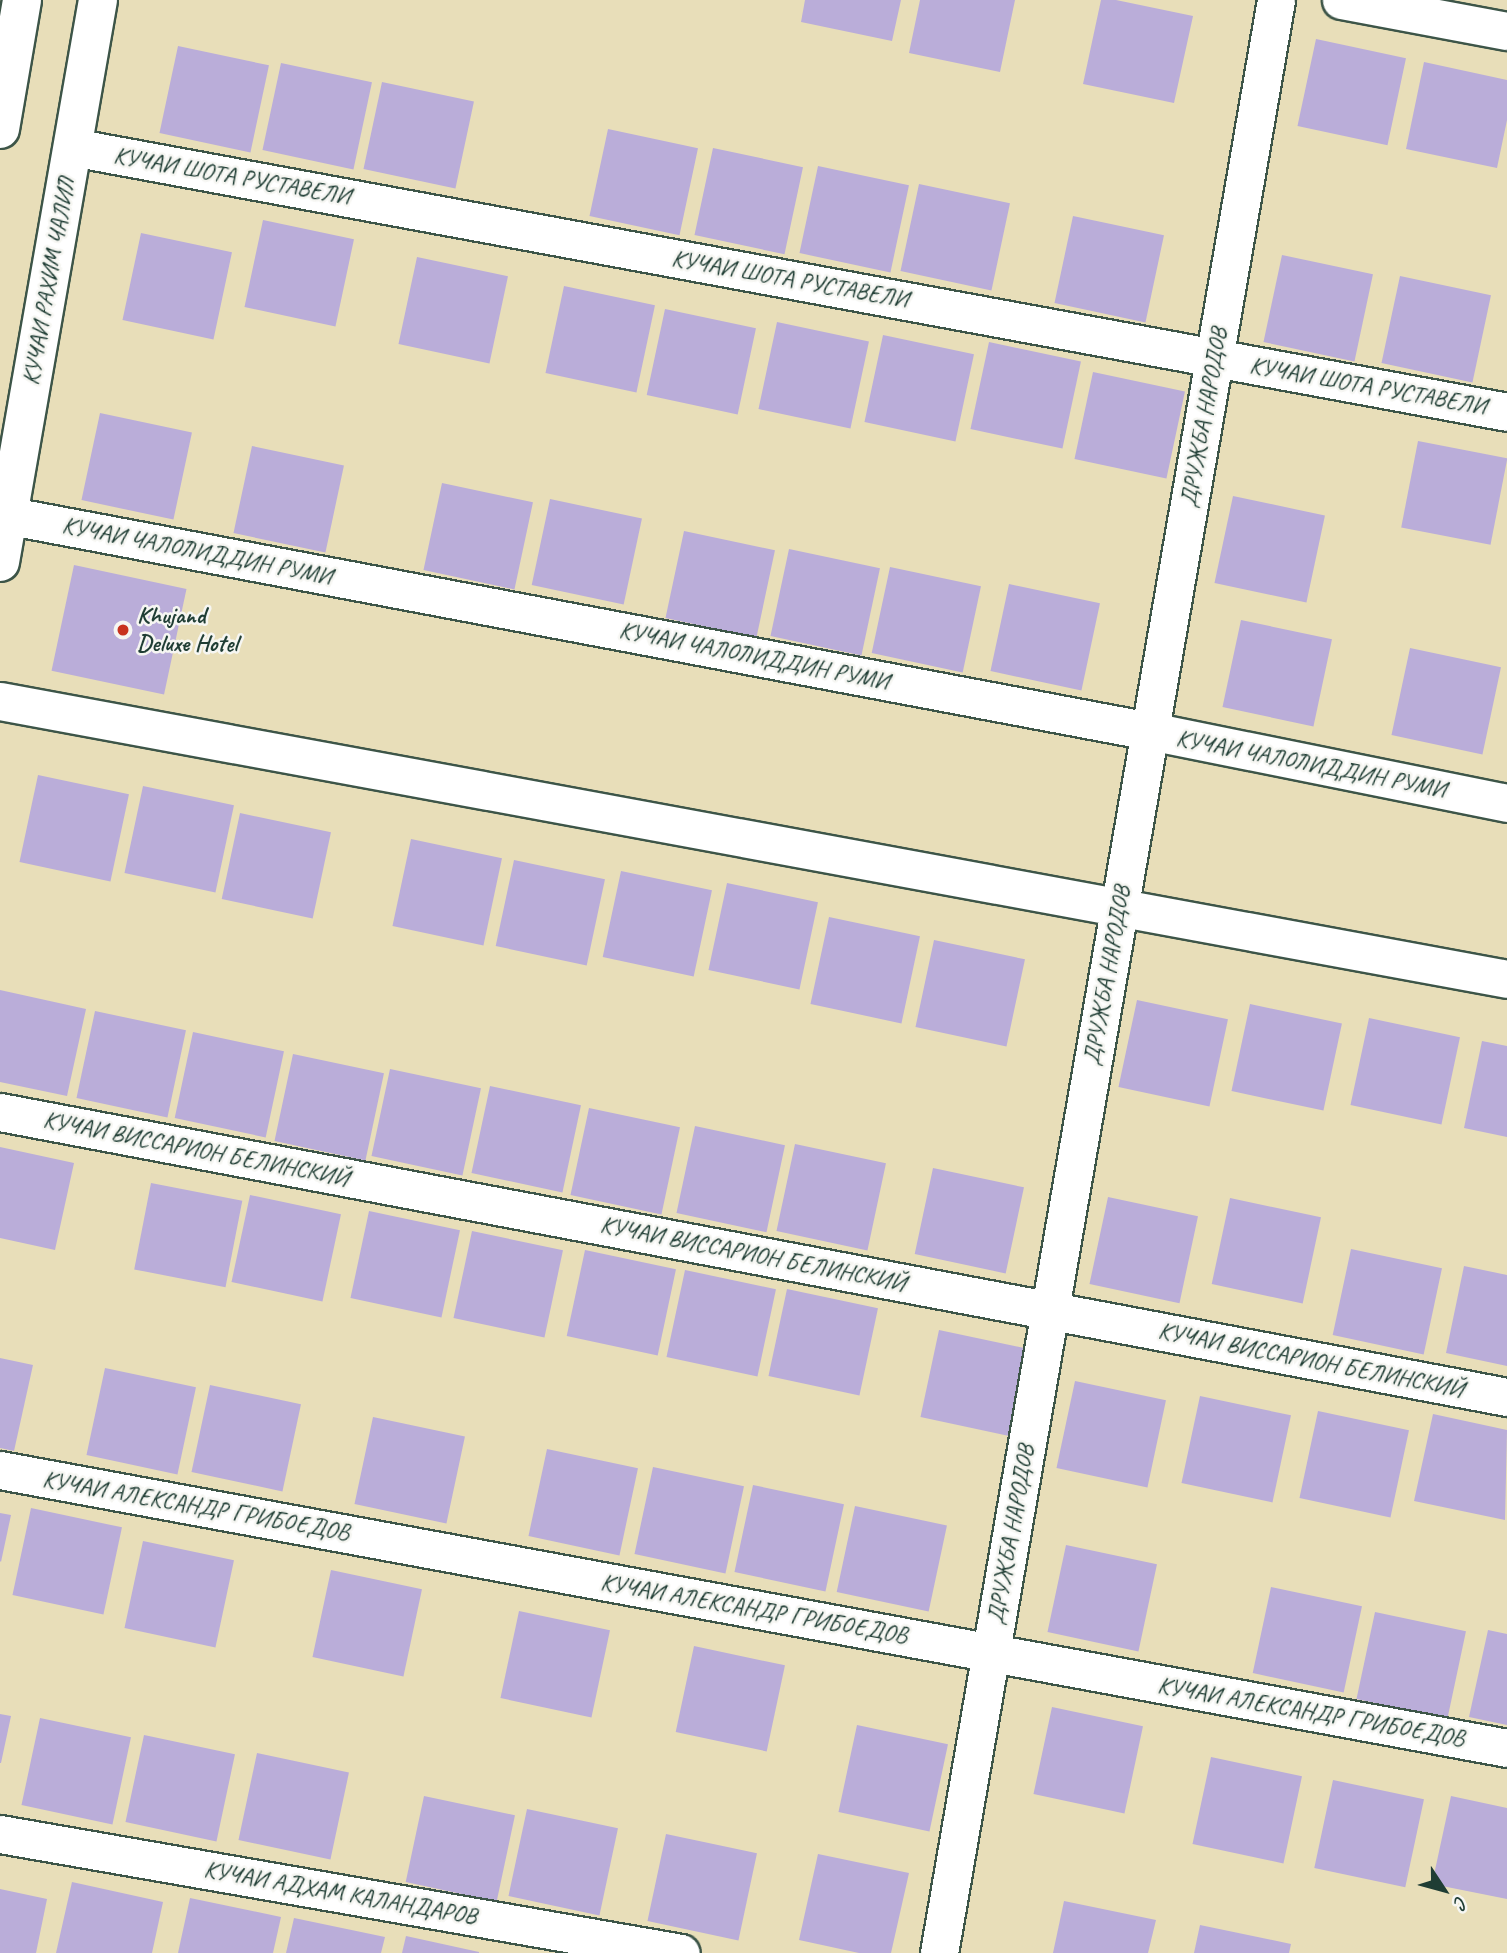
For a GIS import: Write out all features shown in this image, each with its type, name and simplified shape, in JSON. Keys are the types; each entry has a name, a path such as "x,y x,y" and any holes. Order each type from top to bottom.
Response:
{"main road":[{"path":"0,129 22,0"},
{"name":"КУЧАИ РАХИМ ЧАЛИЛ","path":"0,562 4,514 98,0"}],"street":[{"name":"ДРУЖБА НАРОДОВ","path":"939,1953 1276,0"},
{"path":"1341,0 1507,31"},
{"name":"КУЧАИ ШОТА РУСТАВЕЛИ","path":"72,146 1507,412"},
{"name":"КУЧАИ ЧАЛОЛИДДИН РУМИ","path":"4,514 1150,731 1507,803"},
{"path":"0,701 1507,979"},
{"name":"КУЧАИ ВИССАРИОН БЕЛИНСКИЙ","path":"0,1112 1507,1397"},
{"name":"КУЧАИ АЛЕКСАНДР ГРИБОЕДОВ","path":"0,1469 1507,1748"},
{"name":"КУЧАИ АДХАМ КАЛАНДАРОВ","path":"0,1834 681,1953"}],"building":[{"path":"805,0 901,0 892,41 801,22"},
{"path":"920,0 1015,0 1000,72 909,53"},
{"path":"1101,0 1116,0 1193,16 1174,103 1083,84"},
{"path":"1316,39 1406,58 1387,145 1297,126"},
{"path":"178,46 269,65 250,152 159,133"},
{"path":"1424,62 1507,80 1507,120 1497,168 1406,149"},
{"path":"281,63 372,82 353,169 262,150"},
{"path":"382,82 474,102 455,189 363,169"},
{"path":"608,129 698,148 679,235 589,216"},
{"path":"713,148 803,167 784,254 694,235"},
{"path":"818,166 909,185 890,272 799,253"},
{"path":"919,184 1010,203 991,290 900,271"},
{"path":"1073,216 1164,235 1145,322 1054,303"},
{"path":"263,220 354,239 335,326 244,307"},
{"path":"141,233 232,252 213,339 122,320"},
{"path":"1282,255 1373,274 1354,361 1263,342"},
{"path":"417,257 508,276 489,363 398,344"},
{"path":"1400,276 1491,295 1472,382 1381,363"},
{"path":"564,286 655,305 636,392 545,373"},
{"path":"665,309 756,328 738,414 647,395"},
{"path":"777,322 869,342 850,429 758,409"},
{"path":"883,335 974,354 955,441 864,422"},
{"path":"989,342 1081,362 1062,449 970,429"},
{"path":"1093,372 1185,392 1166,479 1074,459"},
{"path":"100,413 192,433 173,520 81,500"},
{"path":"1418,441 1507,458 1491,545 1401,527"},
{"path":"252,446 344,466 325,553 233,533"},
{"path":"442,483 533,502 514,589 423,570"},
{"path":"1233,496 1325,516 1306,603 1214,583"},
{"path":"550,499 642,519 624,605 532,585"},
{"path":"684,531 775,550 756,637 665,618"},
{"path":"789,549 880,568 861,655 770,636"},
{"name":"Khujand Deluxe Hotel","path":"74,565 186,589 164,695 52,671"},
{"path":"890,567 981,586 963,672 872,653"},
{"path":"1009,584 1100,603 1081,690 990,671"},
{"path":"1241,620 1332,639 1313,726 1222,707"},
{"path":"1410,648 1501,667 1482,754 1391,735"},
{"path":"38,775 129,794 110,881 19,862"},
{"path":"143,786 234,805 215,892 124,873"},
{"path":"240,813 331,832 313,918 222,899"},
{"path":"411,839 502,858 483,945 392,926"},
{"path":"514,860 605,879 587,965 496,946"},
{"path":"621,871 712,890 694,976 603,957"},
{"path":"727,883 818,902 799,989 708,970"},
{"path":"829,917 920,936 901,1023 810,1004"},
{"path":"934,940 1025,959 1006,1046 915,1027"},
{"path":"0,990 86,1009 67,1096 0,1082"},
{"path":"1137,1000 1228,1019 1209,1106 1118,1087"},
{"path":"1250,1004 1342,1024 1323,1111 1231,1091"},
{"path":"95,1011 186,1030 167,1117 76,1098"},
{"path":"1369,1018 1460,1037 1441,1124 1350,1105"},
{"path":"193,1032 284,1051 266,1137 175,1118"},
{"path":"1482,1041 1507,1046 1507,1137 1464,1128"},
{"path":"293,1054 384,1073 365,1160 274,1141"},
{"path":"390,1069 481,1088 462,1175 371,1156"},
{"path":"490,1086 581,1105 562,1192 471,1173"},
{"path":"589,1108 680,1127 661,1214 570,1195"},
{"path":"695,1126 785,1145 766,1232 676,1213"},
{"path":"795,1144 886,1163 867,1250 776,1231"},
{"path":"0,1147 74,1163 55,1250 0,1238"},
{"path":"933,1168 1024,1187 1006,1273 915,1254"},
{"path":"151,1183 242,1201 226,1287 134,1269"},
{"path":"250,1195 341,1214 322,1301 231,1282"},
{"path":"1108,1197 1198,1216 1179,1303 1089,1284"},
{"path":"1230,1198 1321,1217 1303,1303 1212,1284"},
{"path":"369,1211 460,1230 441,1317 350,1298"},
{"path":"472,1231 563,1250 544,1337 453,1318"},
{"path":"1351,1249 1442,1268 1424,1354 1333,1335"},
{"path":"585,1250 676,1269 658,1355 567,1336"},
{"path":"1464,1266 1507,1275 1507,1366 1446,1353"},
{"path":"685,1270 776,1289 757,1376 666,1357"},
{"path":"787,1289 878,1308 859,1395 768,1376"},
{"path":"939,1330 1030,1349 1011,1436 920,1417"},
{"path":"0,1358 33,1365 14,1451 0,1448"},
{"path":"105,1368 196,1387 177,1474 86,1455"},
{"path":"1075,1381 1166,1400 1147,1487 1056,1468"},
{"path":"210,1385 301,1404 282,1491 191,1472"},
{"path":"1200,1396 1291,1415 1272,1502 1181,1483"},
{"path":"1318,1411 1409,1430 1390,1517 1299,1498"},
{"path":"1433,1414 1507,1430 1505,1520 1414,1501"},
{"path":"373,1417 465,1437 446,1524 354,1504"},
{"path":"547,1449 638,1468 619,1555 528,1536"},
{"path":"653,1467 744,1486 725,1573 634,1554"},
{"path":"753,1485 844,1504 825,1591 734,1572"},
{"path":"855,1506 947,1526 929,1612 837,1592"},
{"path":"31,1508 122,1527 103,1614 12,1595"},
{"path":"0,1513 11,1515 1,1562 0,1561"},
{"path":"143,1541 234,1560 215,1647 124,1628"},
{"path":"1066,1545 1157,1564 1138,1651 1047,1632"},
{"path":"331,1570 422,1589 403,1676 312,1657"},
{"path":"1271,1587 1362,1606 1344,1692 1253,1673"},
{"path":"519,1611 610,1630 591,1717 500,1698"},
{"path":"1375,1612 1466,1631 1447,1718 1356,1699"},
{"path":"1488,1630 1507,1634 1507,1725 1469,1717"},
{"path":"694,1646 785,1665 767,1751 676,1732"},
{"path":"1052,1707 1143,1726 1124,1813 1033,1794"},
{"path":"0,1714 11,1716 1,1763 0,1763"},
{"path":"40,1718 131,1737 112,1824 21,1805"},
{"path":"857,1725 948,1744 929,1831 838,1812"},
{"path":"144,1735 235,1754 216,1841 125,1822"},
{"path":"257,1753 349,1773 330,1860 238,1840"},
{"path":"1211,1757 1302,1776 1283,1863 1192,1844"},
{"path":"1333,1780 1424,1799 1405,1887 1314,1868"},
{"path":"424,1796 515,1815 497,1901 406,1882"},
{"path":"1451,1796 1507,1808 1507,1899 1432,1884"},
{"path":"527,1809 618,1828 599,1915 508,1896"},
{"path":"666,1834 757,1853 738,1940 647,1921"},
{"path":"818,1854 909,1873 891,1953 859,1953 799,1940"},
{"path":"72,1882 163,1902 152,1953 56,1953"},
{"path":"0,1889 47,1899 36,1953 0,1953"},
{"path":"190,1898 281,1917 273,1953 178,1953"},
{"path":"1064,1901 1156,1920 1148,1953 1053,1953"},
{"path":"294,1918 385,1937 381,1953 286,1953"},
{"path":"1200,1925 1291,1944 1289,1953 1194,1953"},
{"path":"406,1936 479,1952 479,1953 402,1953"}],"place":[{"name":"Khujand Deluxe Hotel","path":"123,630"}]}
